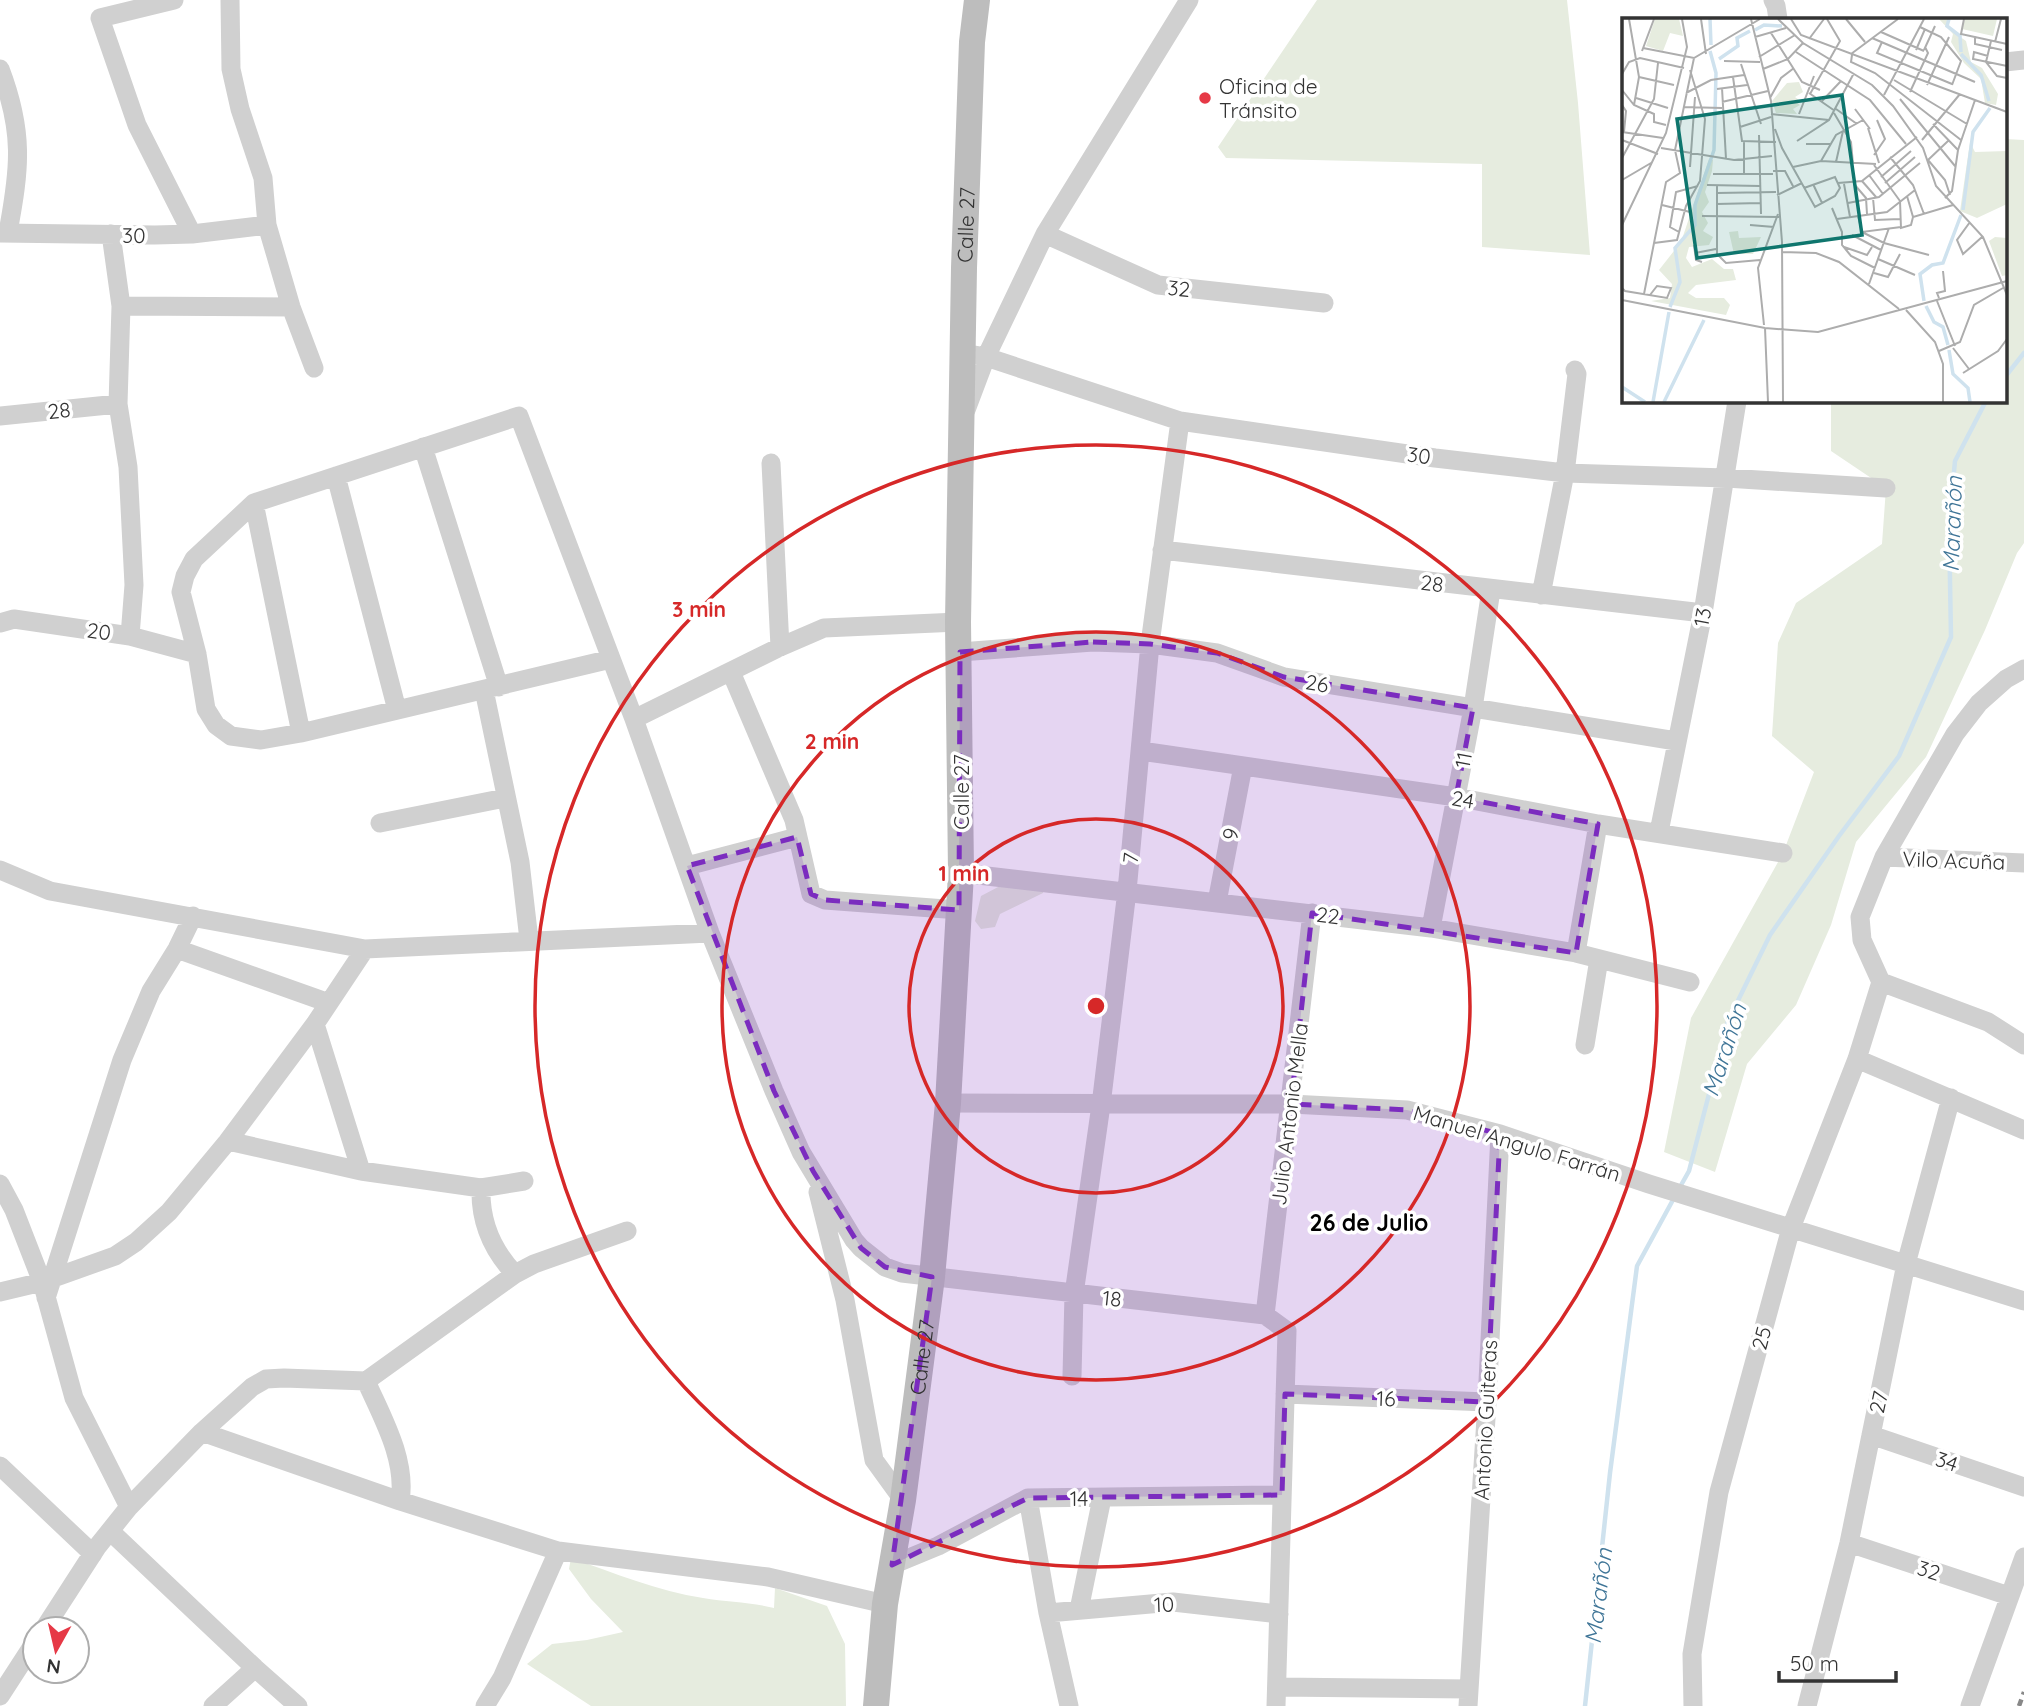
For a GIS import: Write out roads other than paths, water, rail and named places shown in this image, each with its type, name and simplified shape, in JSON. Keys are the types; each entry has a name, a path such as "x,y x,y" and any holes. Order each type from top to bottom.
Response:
{"main road":[{"name":"Calle 27","path":"876,1706 885,1604 903,1500 932,1277 948,1103 961,873 958,622 962,422 975,355 972,42 977,0"}],"street":[{"path":"174,0 114,6 100,18 137,125 192,234"},
{"path":"230,0 231,69 240,109 262,178 267,225 291,307 314,368"},
{"path":"975,355 1045,234 1189,0"},
{"path":"1773,0 1778,18"},
{"path":"0,69 8,90 18,141 18,176 4,232"},
{"name":"30","path":"4,232 192,234 267,225"},
{"path":"111,234 121,306 118,404 128,467 134,585 130,636"},
{"name":"32","path":"1045,234 1158,285 1324,303"},
{"path":"121,306 291,307"},
{"name":"30","path":"975,355 1180,421 1435,458 1565,473 1726,478 1886,488"},
{"path":"1541,595 1565,473 1577,374 1575,370"},
{"name":"13","path":"1659,832 1703,613 1737,402"},
{"name":"28","path":"0,416 118,404"},
{"path":"611,659 301,733 261,740 231,736 216,725 206,709 197,654 181,592 185,576 194,559 254,503 519,416 634,719 710,933 774,1091 801,1152 813,1171 845,1300 874,1460 903,1500"},
{"name":"7","path":"1072,1376 1074,1294 1101,1105 1127,891 1150,644 1180,421"},
{"path":"423,447 492,688 505,798 520,862 529,940"},
{"path":"771,463 780,647"},
{"path":"336,476 397,710"},
{"path":"254,503 301,733"},
{"name":"28","path":"1162,550 1703,613"},
{"name":"11","path":"1431,928 1473,708 1491,590"},
{"name":"20","path":"5,616 130,636 197,654"},
{"path":"634,719 824,628 958,622"},
{"name":"26","path":"960,652 1093,642 1150,644 1217,653 1284,677 1676,741"},
{"path":"2024,668 2006,679 1979,703 1955,734 1884,857 1860,917 1862,940 1881,982 1988,1022 2024,1045"},
{"path":"731,672 794,821 811,894 825,900 959,910"},
{"name":"24","path":"1141,751 1456,797 1598,824 1783,853"},
{"name":"9","path":"1217,902 1243,766"},
{"path":"380,823 505,798"},
{"path":"1576,953 1598,824"},
{"path":"687,866 797,837"},
{"name":"Vilo Acuña","path":"1884,857 2024,863"},
{"path":"0,870 50,891 365,949 710,933"},
{"name":"22","path":"961,873 1431,928 1576,953 1690,982"},
{"name":"Julio Antonio Mella","path":"1265,1315 1312,914"},
{"path":"47,1286 122,1060 151,991 177,949 193,916"},
{"path":"177,949 329,1003"},
{"path":"0,1292 47,1286 115,1256 136,1242 169,1212 228,1141 315,1024 365,949"},
{"path":"1585,1045 1599,959"},
{"name":"25","path":"1693,1706 1692,1654 1719,1492 1791,1228 1857,1059 1881,982"},
{"path":"315,1024 361,1171"},
{"path":"1857,1059 2024,1130"},
{"name":"27","path":"1807,1706 1849,1543 1906,1264 1951,1098"},
{"name":"Manuel Angulo Farrán","path":"948,1103 1291,1104 1407,1110 1500,1134 1649,1184 2024,1301"},
{"name":"Antonio Guiteras","path":"1468,1697 1487,1402 1500,1134"},
{"path":"228,1141 361,1171 481,1188 524,1181"},
{"name":"18","path":"813,1171 861,1248 885,1267 902,1273 1265,1315 1287,1331 1285,1394"},
{"path":"0,1184 47,1286 74,1398 129,1507"},
{"path":"481,1188 485,1227 497,1256 514,1274"},
{"path":"53,1615 93,1554 129,1507 202,1432 251,1387 266,1379 366,1381 514,1274 534,1264 627,1231"},
{"path":"366,1381 393,1441 402,1490 400,1501"},
{"path":"1285,1394 1276,1696 1468,1697"},
{"name":"16","path":"1285,1394 1487,1402"},
{"path":"202,1432 400,1501 558,1551 768,1577 885,1604"},
{"name":"34","path":"1871,1435 2024,1487"},
{"path":"0,1466 93,1554"},
{"name":"14","path":"892,1565 938,1546 1028,1498 1282,1495"},
{"path":"1028,1498 1048,1613 1069,1706"},
{"path":"1079,1610 1102,1498"},
{"path":"110,1531 298,1706"},
{"name":"32","path":"1849,1543 2009,1596"},
{"path":"485,1706 502,1678 558,1551"},
{"path":"1970,1706 2024,1557"},
{"name":"10","path":"1048,1613 1173,1602 1279,1614"},
{"path":"0,1696 21,1664"},
{"path":"213,1706 255,1668"}],"waterway":[{"name":"Marañón","path":"2007,374 2024,353"},
{"name":"Marañón","path":"1680,1187 1689,1171 1728,1021 1770,935 1899,756 1951,637 1949,525 1955,461 1985,402"},
{"name":"Marañón","path":"1585,1706 1610,1473 1637,1266 1674,1198"}],"railway":[{"path":"2019,1706 2024,1692"}],"place":[{"name":"Oficina de Tránsito","path":"1205,98"}],"district":[{"name":"26 de Julio","path":"1369,1222"}]}
